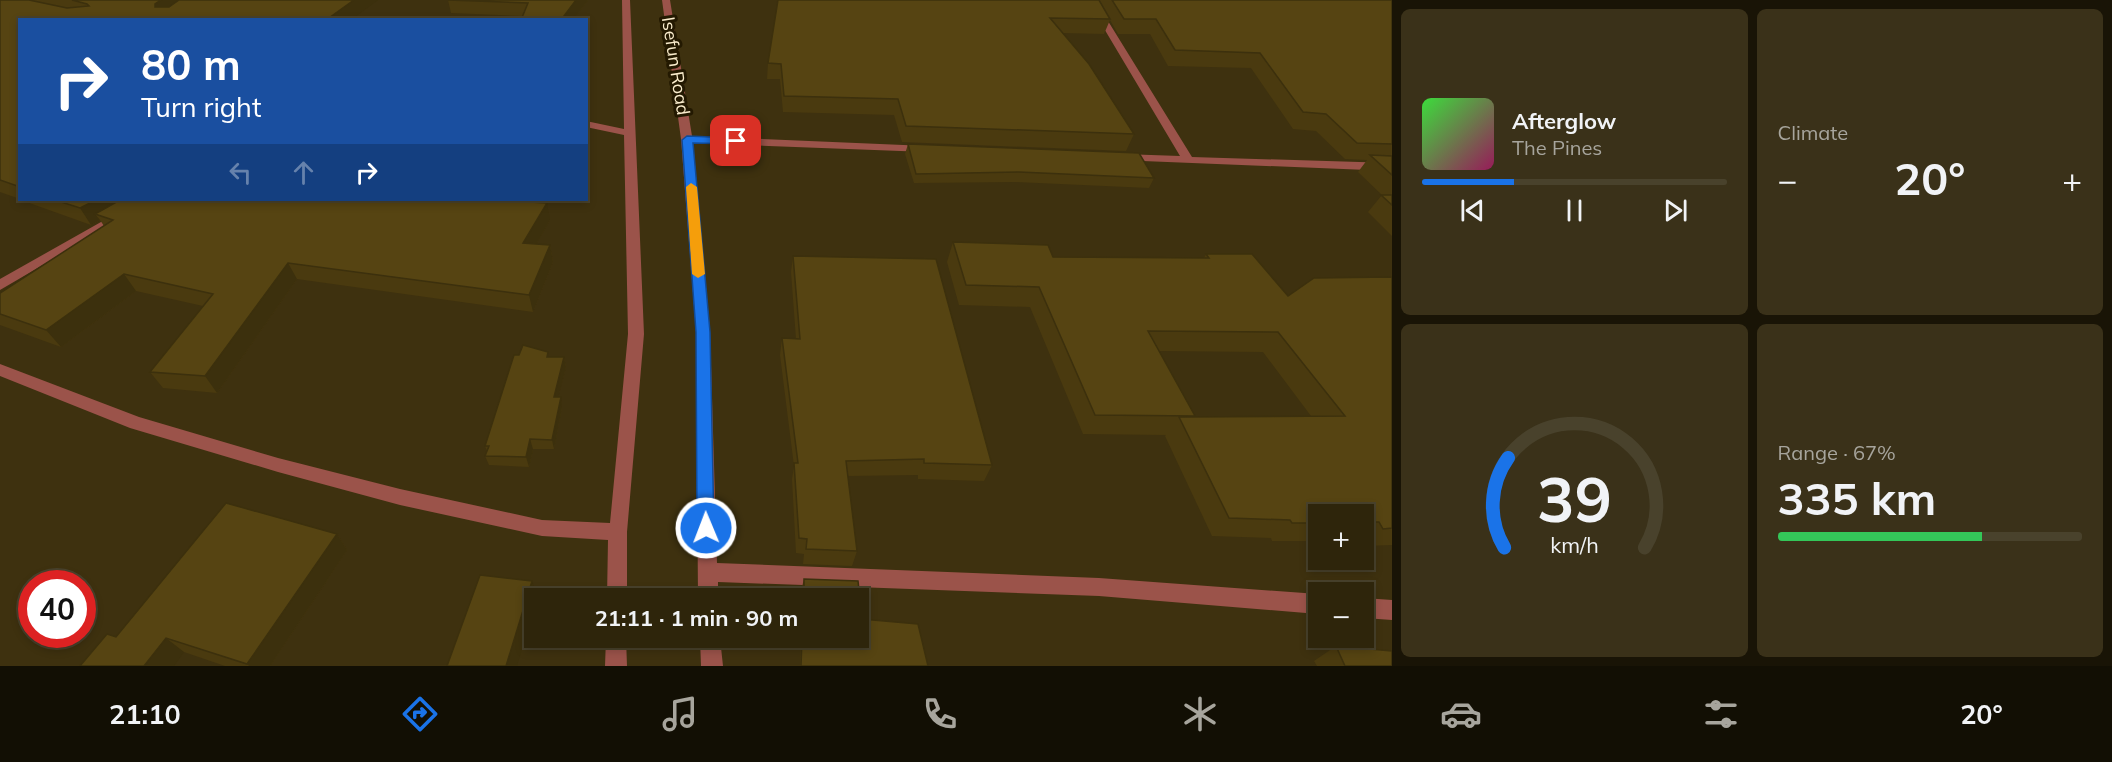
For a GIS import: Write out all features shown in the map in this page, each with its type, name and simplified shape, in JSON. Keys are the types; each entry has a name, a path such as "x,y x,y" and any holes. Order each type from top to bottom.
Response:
{"street":[{"path":"617,588 618,532 636,334 626,0"},
{"name":"Isefun Road","path":"666,0 687,140 703,332 707,588"},
{"path":"1091,0 1188,160"},
{"path":"588,124 629,133"},
{"path":"687,140 938,150"},
{"path":"1108,157 1392,167"},
{"path":"0,285 146,201"},
{"path":"0,370 136,423 289,468 400,497 542,528 618,532"},
{"path":"706,572 1099,587 1308,603"},
{"path":"1374,609 1392,610"},
{"path":"616,648 616,666"},
{"path":"711,648 712,666"}],"building":[{"path":"0,0 29,0 67,8 89,6 72,0 161,0 155,4 155,7 169,7 179,0 354,0 329,18 18,18 18,186 0,180"},
{"path":"448,0 576,0 562,18 522,18 528,3"},
{"path":"778,0 1099,0 1110,19 1050,18 1089,64 1134,134 906,126 898,99 784,96 781,64 768,63"},
{"path":"1112,0 1392,0 1392,144 1357,143 1326,114 1303,112 1260,53 1175,50 1156,19 1124,19"},
{"path":"908,144 1139,153 1154,178 1019,172 916,174"},
{"path":"1370,155 1392,156 1392,175"},
{"path":"1381,195 1392,195 1392,205"},
{"path":"58,201 94,201 80,208"},
{"path":"118,201 512,201 547,203 523,243 550,245 529,295 288,263 205,376 150,372 213,294 124,274 46,330 0,314 0,293 113,220 95,214"},
{"path":"953,242 1048,245 1053,257 1209,258 1206,254 1252,254 1288,296 1314,278 1392,277 1392,528 1383,529 1379,522 1374,522 1374,504 1308,504 1308,523 1292,523 1290,520 1229,518 1179,417 1345,416 1278,332 1148,331 1195,416 1095,415 1039,287 966,285"},
{"path":"793,256 936,259 992,465 924,463 924,459 846,461 857,551 806,549 807,539 799,538 794,463 798,463 782,338 800,339"},
{"path":"523,345 548,352 547,357 564,357 554,397 561,397 552,440 530,439 526,457 485,456 489,446 485,446 514,355 519,355"},
{"path":"226,503 337,534 247,664 166,638 144,666 80,666 107,634 116,637"},
{"path":"480,575 532,581 530,588 524,588 524,607 506,666 447,666"},
{"path":"804,579 858,581 859,588 804,588"},
{"path":"869,620 918,624 928,666 801,666 802,648 869,648"},
{"path":"1337,648 1392,651 1392,666 1345,666"}],"slow traffic":[{"path":"691,187 698,274"}],"route":[{"path":"706,528 703,332 687,140 736,141"}]}
